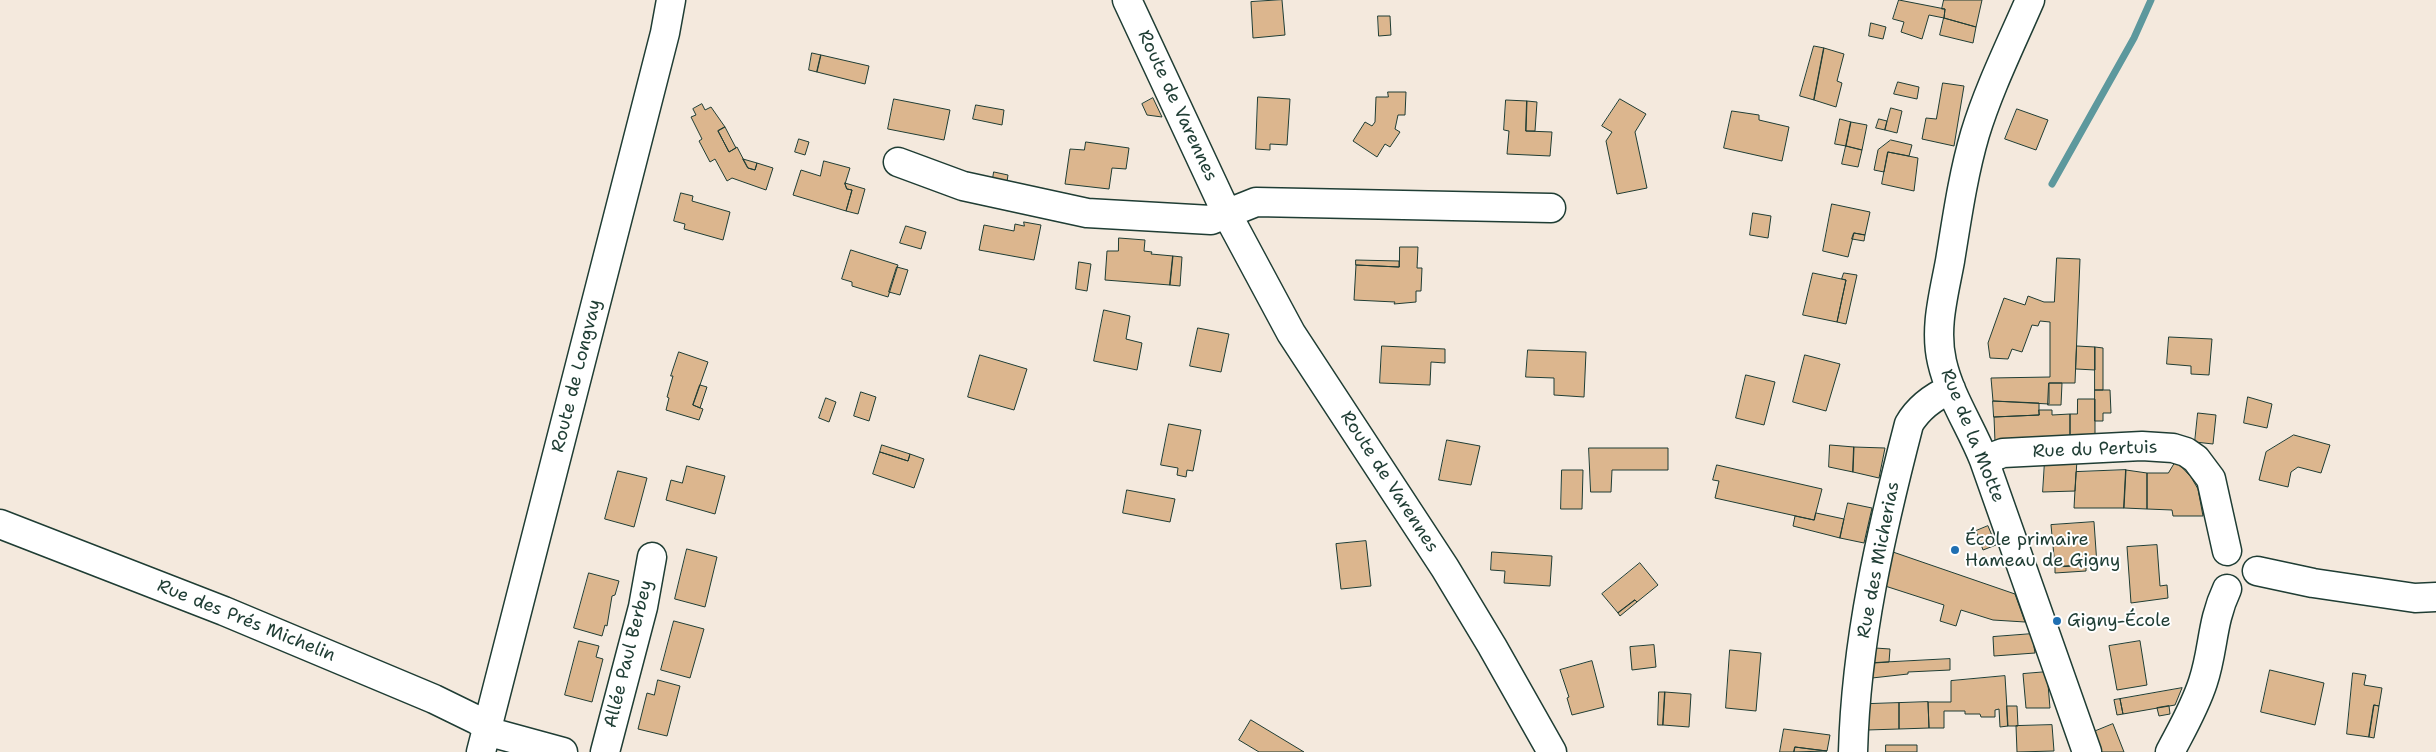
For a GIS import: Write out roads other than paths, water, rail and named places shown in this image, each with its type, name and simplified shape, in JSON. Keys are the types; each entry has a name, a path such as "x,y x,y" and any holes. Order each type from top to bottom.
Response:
{"street":[{"name":"Route de Longvay","path":"484,740 665,33 671,0"},
{"name":"Route de Varennes","path":"1128,0 1226,212 1291,333 1440,560 1492,646 1552,752"},
{"name":"Rue de la Motte","path":"2030,0 1986,106 1967,164 1940,310 1939,335 1942,362 1950,389 1974,435 1984,460 2087,752"},
{"path":"898,162 963,186 1087,213 1211,220 1226,212 1256,202 1551,208"},
{"name":"Rue des Micherias","path":"1853,752 1859,662 1868,598 1885,517 1909,424 1916,411 1950,389"},
{"name":"Rue du Pertuis","path":"1984,460 2003,453 2142,446 2173,448 2186,452 2200,464 2211,479 2227,551"},
{"name":"Rue des Prés Michelin","path":"0,524 224,611 416,691 477,720 484,740 497,734 563,752"},
{"path":"2238,549 2248,553 2255,560 2257,570 2254,582 2244,590 2238,591 2227,589 2218,581 2215,570 2219,559 2227,551 2238,549"},
{"name":"Allée Paul Berbey","path":"605,752 643,607 652,556"},
{"path":"2257,570 2313,583 2415,598 2436,597"},
{"path":"2170,752 2194,706 2204,681 2216,615 2227,589"}],"waterway":[{"path":"2052,184 2134,38 2151,0"}],"place":[{"name":"École primaire Hameau de Gigny","path":"1955,550"},
{"name":"Gigny-École","path":"2057,621"}]}
